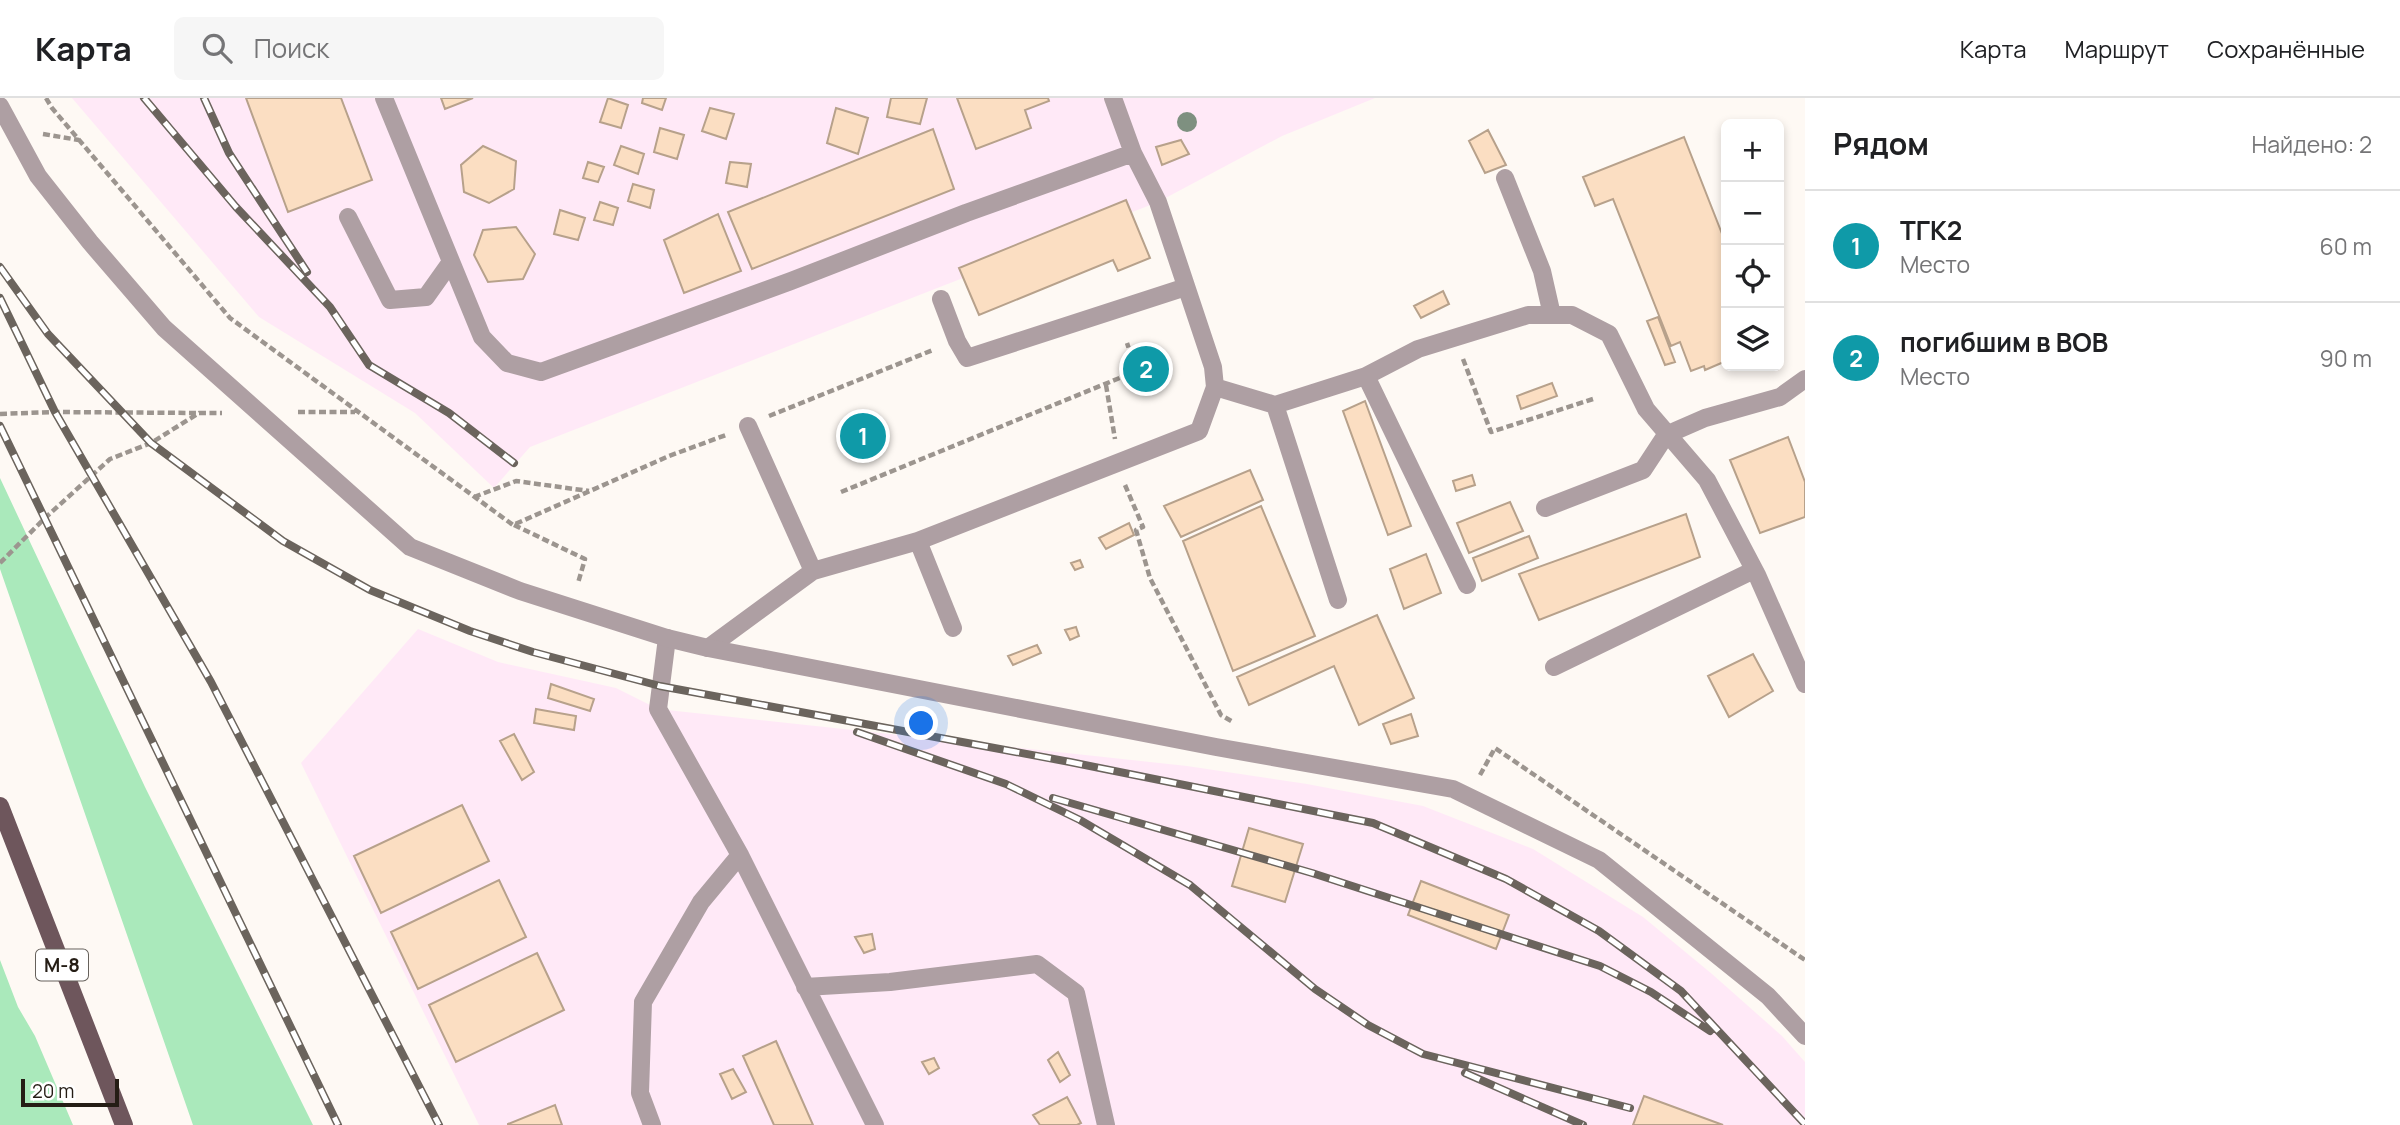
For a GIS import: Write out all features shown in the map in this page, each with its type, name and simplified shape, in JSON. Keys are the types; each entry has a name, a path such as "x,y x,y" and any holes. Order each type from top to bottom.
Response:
{"main road":[{"name":"М-8","path":"0,806 124,1125"}],"street":[{"path":"384,98 482,337 506,363 541,372 1133,153"},
{"path":"708,648 813,571 918,541 1199,431 1215,387 1213,367 1158,202 1133,153 1113,98"},
{"path":"0,106 38,176 164,328 410,547 520,591 667,638 708,648 1244,752 1453,789 1599,860 1768,996 1805,1036"},
{"path":"1506,177 1542,271 1552,315"},
{"path":"348,216 390,300 426,297 448,266"},
{"path":"941,299 957,341 967,358 1186,287"},
{"path":"1215,387 1275,405 1366,376 1418,349 1528,315 1572,315 1609,334 1646,408 1666,435 1707,480 1754,570 1805,684"},
{"path":"1366,376 1467,584"},
{"path":"1545,509 1643,470 1666,435 1704,418 1780,397 1805,379"},
{"path":"1275,405 1338,600"},
{"path":"748,426 813,571"},
{"path":"918,541 953,628"},
{"path":"1554,667 1754,570"},
{"path":"667,638 658,709 740,855 875,1125"},
{"path":"652,1125 640,1093 643,1002 701,902 740,855"},
{"path":"806,987 890,982 1037,964 1076,993 1106,1125"}],"path":[{"path":"46,98 230,318 513,525 585,559 571,607"},
{"path":"38,134 80,140"},
{"path":"513,525 669,456 957,341"},
{"path":"841,492 1122,377 1132,358 1127,343"},
{"path":"1459,349 1490,432 1593,399"},
{"path":"1106,385 1118,463"},
{"path":"0,414 356,412"},
{"path":"0,563 110,458 152,443 199,413"},
{"path":"474,497 516,481 590,491"},
{"path":"1124,481 1143,527 1136,530 1150,578 1221,715 1249,731 1244,752"},
{"path":"1480,775 1495,748 1805,960"}],"shaded area":[{"path":"72,98 1375,98 1282,136 1158,202 530,447 494,488 415,413 259,317"},
{"path":"418,629 498,662 616,688 658,709 1187,766 1307,784 1423,806 1533,849 1643,917 1712,974 1782,1036 1805,1062 1805,1125 479,1125 301,763"}],"green space":[{"path":"0,478 145,787 313,1125 193,1125 0,569"},
{"path":"0,960 18,1007 35,1036 73,1125 0,1125"}],"building":[{"path":"246,98 341,98 372,180 288,212"},
{"path":"441,98 473,98 445,109"},
{"path":"608,98 628,105 621,128 600,122"},
{"path":"643,98 666,98 662,110 642,103"},
{"path":"891,98 927,98 920,124 887,117"},
{"path":"957,98 1048,98 1049,101 1025,110 1031,128 976,149"},
{"path":"710,108 734,114 726,139 702,131"},
{"path":"836,108 868,118 858,154 827,143"},
{"path":"660,128 684,135 677,159 654,152"},
{"path":"933,129 954,189 752,269 728,212"},
{"path":"1488,130 1506,165 1485,173 1469,141"},
{"path":"1684,137 1721,231 1721,363 1705,370 1704,366 1691,371 1680,342 1671,346 1613,199 1595,206 1583,177"},
{"path":"1181,140 1189,154 1162,165 1156,147"},
{"path":"483,146 516,161 514,189 489,203 464,192 461,165"},
{"path":"621,146 644,154 638,174 614,165"},
{"path":"588,162 604,167 598,182 583,178"},
{"path":"730,162 751,164 747,187 726,183"},
{"path":"633,184 654,190 650,208 628,201"},
{"path":"1126,200 1150,258 1118,271 1113,260 979,315 959,268"},
{"path":"600,202 618,208 613,225 594,220"},
{"path":"560,210 585,218 578,240 554,234"},
{"path":"718,214 741,271 684,293 664,240"},
{"path":"516,227 535,254 523,279 488,282 474,255 483,230"},
{"path":"1443,291 1449,304 1421,318 1414,306"},
{"path":"1658,317 1675,362 1665,365 1647,321"},
{"path":"1552,383 1557,396 1521,409 1517,396"},
{"path":"1365,401 1411,526 1388,535 1343,411"},
{"path":"1788,437 1805,482 1805,517 1760,533 1730,460"},
{"path":"1250,470 1263,500 1181,537 1164,506"},
{"path":"1472,475 1475,485 1456,491 1453,481"},
{"path":"1510,502 1523,531 1469,553 1457,523"},
{"path":"1261,506 1315,636 1233,671 1183,541"},
{"path":"1686,514 1700,557 1539,620 1519,574"},
{"path":"1129,523 1134,535 1106,549 1099,538"},
{"path":"1529,536 1538,558 1482,581 1473,558"},
{"path":"1426,554 1441,593 1404,609 1390,569"},
{"path":"1080,560 1083,567 1075,570 1071,563"},
{"path":"1377,615 1414,698 1359,725 1334,666 1249,705 1237,677"},
{"path":"1076,627 1079,636 1070,640 1065,630"},
{"path":"1037,645 1041,653 1013,665 1008,656"},
{"path":"1753,654 1773,691 1729,717 1708,676"},
{"path":"551,684 594,699 590,711 548,698"},
{"path":"536,709 576,716 574,730 534,723"},
{"path":"1411,714 1418,736 1391,744 1383,724"},
{"path":"514,734 534,772 522,780 500,741"},
{"path":"462,805 489,861 381,913 354,856"},
{"path":"1249,828 1303,844 1285,902 1232,886"},
{"path":"499,880 526,937 418,989 391,932"},
{"path":"1421,881 1509,915 1496,949 1408,915"},
{"path":"872,934 875,949 864,953 855,937"},
{"path":"537,953 564,1010 456,1062 429,1005"},
{"path":"776,1041 813,1125 774,1125 743,1056"},
{"path":"1058,1052 1070,1075 1060,1082 1048,1060"},
{"path":"934,1058 939,1068 929,1074 922,1062"},
{"path":"733,1069 746,1092 732,1099 720,1074"},
{"path":"1644,1096 1723,1125 1633,1125"},
{"path":"1067,1097 1081,1123 1040,1125 1033,1115"},
{"path":"555,1105 562,1125 508,1125 508,1124"}],"railway":[{"path":"144,98 236,207 330,307 369,365 449,413 514,463"},
{"path":"204,98 229,153 307,272"},
{"path":"0,267 48,334 151,443 283,541 370,590 470,631 533,652 660,686 1070,762 1373,823 1506,879 1599,931 1681,991 1805,1124"},
{"path":"0,298 55,412 211,682 439,1125"},
{"path":"0,426 338,1125"},
{"path":"857,732 1006,784 1080,820 1190,885 1315,989 1368,1025 1423,1054 1630,1108"},
{"path":"1053,798 1312,873 1600,966 1651,992 1710,1031"},
{"path":"1465,1073 1583,1125"}],"place":[{"name":"погибшим в ВОВ","path":"1146,369"},
{"name":"ТГК2","path":"863,436"}]}
